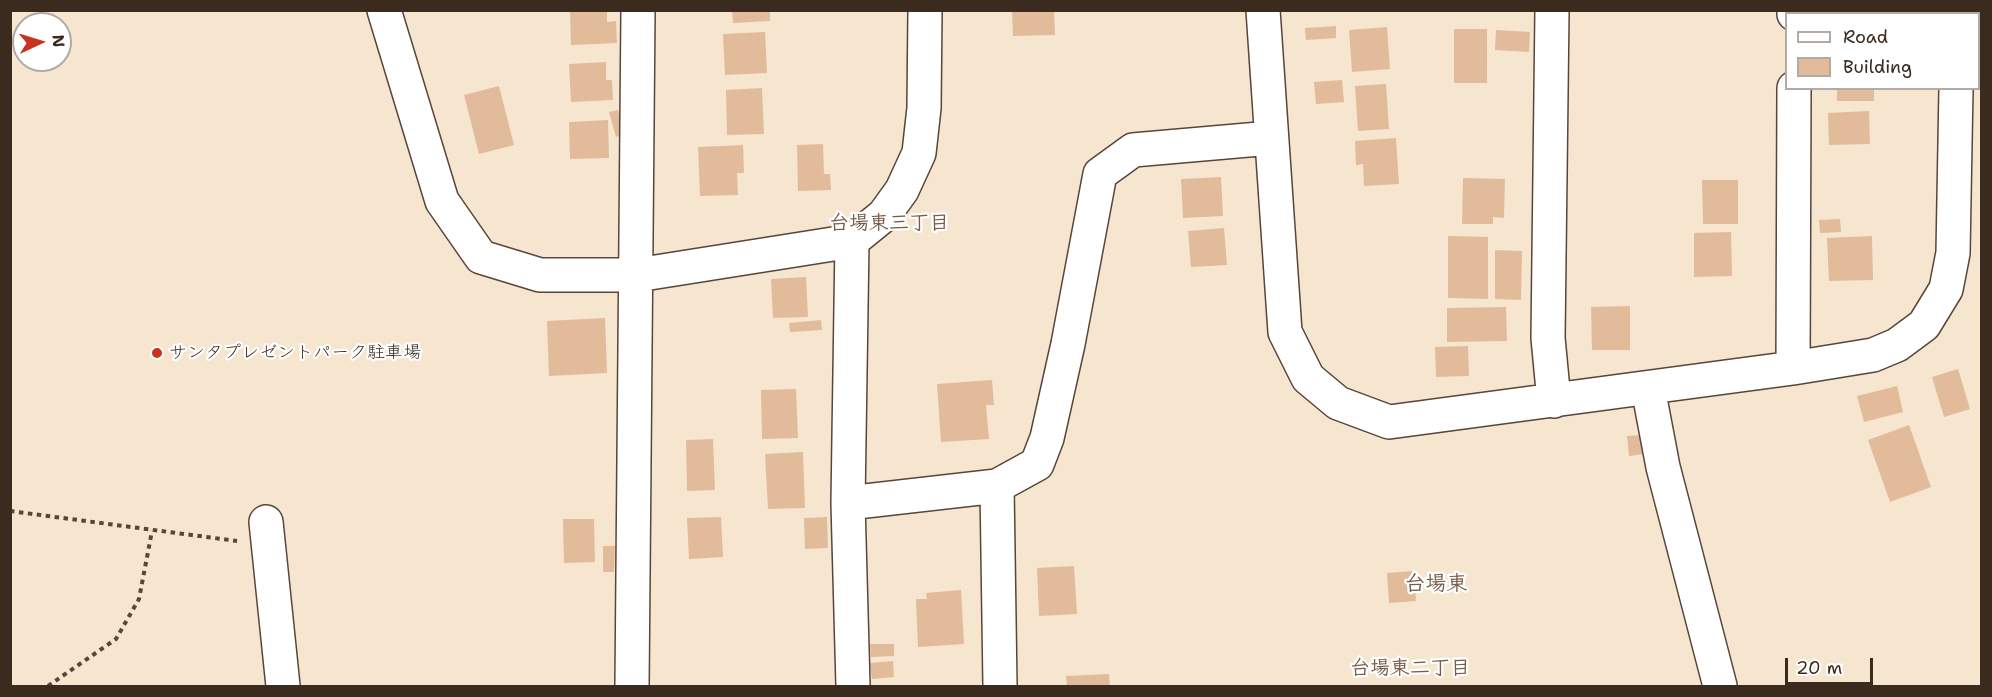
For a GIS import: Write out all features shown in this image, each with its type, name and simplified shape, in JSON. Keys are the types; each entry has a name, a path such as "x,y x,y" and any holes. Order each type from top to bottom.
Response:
{"street":[{"path":"384,10 442,201 481,257 540,275 637,275 852,241 884,215 902,190 919,153 924,108 925,10"},
{"path":"633,687 638,10"},
{"path":"1263,10 1285,332 1308,378 1338,402 1389,422 1793,368 1873,355 1897,345 1923,325 1946,289 1953,253 1956,90"},
{"path":"1552,10 1548,338 1554,401"},
{"path":"1793,368 1794,90"},
{"path":"849,503 997,486 1037,464 1047,438 1068,344 1100,174 1133,150 1271,138"},
{"path":"852,241 849,503 853,687"},
{"path":"1648,388 1663,466 1720,687"},
{"path":"997,486 1000,687"},
{"path":"267,522 283,687"}],"path":[{"path":"10,511 239,541 270,557"},
{"path":"48,687 116,639 139,599 152,531"}],"building":[{"path":"570,10 607,10 607,22 616,21 617,43 571,45"},
{"path":"732,10 770,10 770,21 733,23"},
{"path":"1012,10 1054,10 1055,35 1013,36"},
{"path":"1336,26 1336,38 1306,40 1305,28"},
{"path":"1387,27 1390,69 1352,72 1349,30"},
{"path":"1454,29 1487,29 1487,83 1454,83"},
{"path":"1496,30 1530,32 1529,52 1495,50"},
{"path":"765,32 767,73 725,75 723,34"},
{"path":"606,62 606,80 612,80 613,100 571,102 569,64"},
{"path":"1342,80 1344,102 1316,104 1314,82"},
{"path":"1386,84 1389,129 1358,131 1355,86"},
{"path":"499,86 514,145 479,154 464,95"},
{"path":"762,88 764,134 727,135 726,90"},
{"path":"1837,90 1874,90 1874,101 1837,101"},
{"path":"618,110 624,134 616,137 609,112"},
{"path":"1869,111 1870,144 1829,145 1828,113"},
{"path":"608,120 609,158 570,159 569,122"},
{"path":"1396,138 1399,184 1364,186 1363,164 1356,165 1355,141"},
{"path":"823,144 824,174 830,174 831,190 798,191 797,145"},
{"path":"743,145 744,173 737,173 738,195 700,196 698,147"},
{"path":"1221,177 1223,216 1183,218 1181,179"},
{"path":"1463,178 1505,179 1504,218 1493,217 1493,224 1462,224"},
{"path":"1702,180 1738,180 1738,224 1703,224"},
{"path":"1840,219 1841,232 1820,233 1819,220"},
{"path":"1224,228 1227,265 1191,267 1188,231"},
{"path":"1731,232 1732,276 1694,277 1694,233"},
{"path":"1448,236 1488,237 1488,299 1448,298"},
{"path":"1872,236 1873,280 1829,281 1827,238"},
{"path":"1495,250 1522,251 1521,300 1495,299"},
{"path":"806,277 808,317 773,318 771,279"},
{"path":"1630,306 1630,350 1592,350 1591,307"},
{"path":"1506,307 1507,341 1447,342 1447,308"},
{"path":"605,318 607,373 549,376 547,321"},
{"path":"821,320 822,330 790,332 789,323"},
{"path":"1468,346 1469,376 1436,377 1435,347"},
{"path":"1958,369 1970,409 1944,417 1932,377"},
{"path":"992,380 994,405 986,405 989,439 941,442 937,384"},
{"path":"1897,386 1903,412 1864,422 1857,396"},
{"path":"796,389 798,438 762,439 761,390"},
{"path":"1909,425 1931,487 1890,502 1868,440"},
{"path":"1643,435 1645,454 1629,456 1627,436"},
{"path":"713,439 715,490 687,491 686,440"},
{"path":"803,452 805,508 768,509 765,454"},
{"path":"721,517 723,557 689,559 687,518"},
{"path":"827,517 828,548 805,549 804,518"},
{"path":"563,519 594,519 595,562 564,563"},
{"path":"603,546 615,546 614,572 603,572"},
{"path":"1074,566 1077,614 1039,616 1037,568"},
{"path":"1414,571 1416,601 1389,603 1387,573"},
{"path":"961,590 964,644 918,647 916,599 927,599 926,593"},
{"path":"870,644 894,644 894,656 871,657"},
{"path":"893,661 894,677 872,679 870,663"},
{"path":"1109,674 1110,686 1067,686 1066,676"}],"place":[{"name":"サンタプレゼントパーク駐車場","path":"157,353"}],"district":[{"name":"台場東三丁目","path":"889,224"},
{"name":"台場東","path":"1436,585"},
{"name":"台場東二丁目","path":"1410,669"}]}
